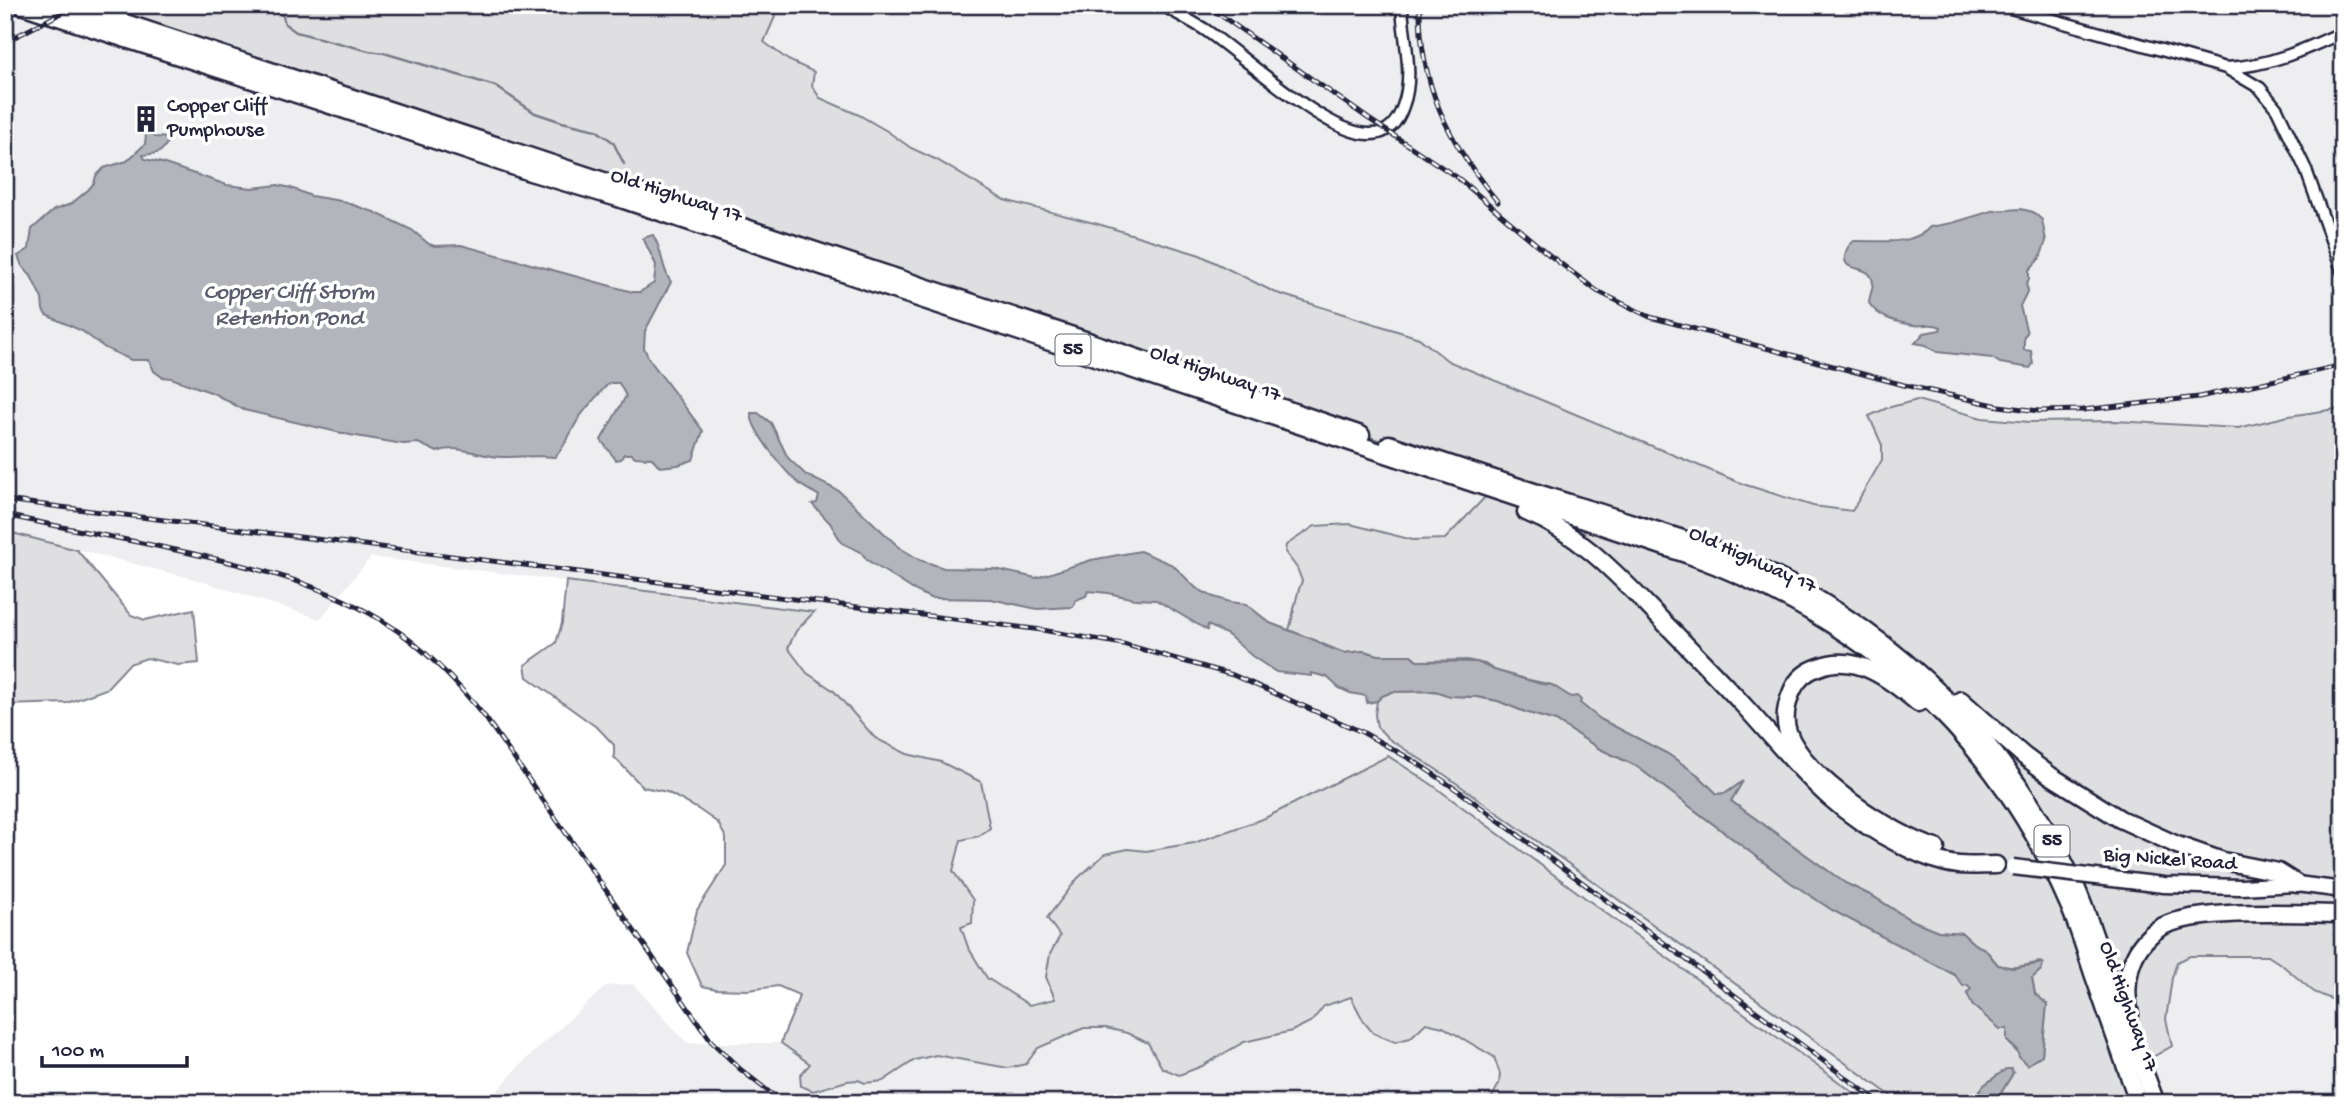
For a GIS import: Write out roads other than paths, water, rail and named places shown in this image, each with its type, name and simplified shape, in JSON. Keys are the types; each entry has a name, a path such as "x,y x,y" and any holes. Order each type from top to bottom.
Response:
{"main road":[{"name":"Old Highway 17","path":"20,5 530,172 618,198 1689,555 1729,569 1800,604 1847,633 1923,695 1971,744 2021,812 2069,905 2139,1103"},
{"name":"Old Highway 17","path":"71,5 1121,352 1477,474 1703,546 1767,572 1801,590 1872,636 1920,675 1966,718 2005,766 2048,834 2079,895 2156,1103"},
{"path":"1495,491 1521,510 1562,528 1602,562 1746,709 1806,777 1842,810 1917,854 1957,865 1996,865"},
{"path":"1953,725 1928,712 1881,676 1847,662 1827,664 1801,678 1786,711 1789,734 1803,757 1854,804 1921,843 1996,865"},
{"path":"1920,675 1940,682 2051,776 2120,819 2177,845 2224,861 2278,872 2297,884"},
{"name":"Big Nickel Road","path":"1996,865 2164,885 2204,887 2297,884 2343,890"},
{"path":"2132,1038 2126,996 2130,964 2140,947 2158,928 2198,916 2343,914"}],"street":[{"path":"1162,5 1204,29 1305,106 1349,131 1370,135 1386,131 1392,125 1406,97 1408,76 1402,5"},
{"path":"2000,5 2226,68 2260,88 2277,109 2306,170 2343,273"},
{"path":"2226,68 2261,65 2278,60 2343,32"}],"water":[{"name":"Copper Cliff Storm Retention Pond","path":"150,132 155,137 170,138 159,152 143,155 145,159 227,185 252,188 278,185 311,196 341,201 374,212 412,230 435,246 461,245 633,292 640,292 654,283 656,265 643,238 653,235 671,282 645,331 644,348 649,359 703,431 693,460 660,467 652,458 635,457 632,454 624,454 621,459 616,460 601,440 626,396 619,383 609,383 590,404 555,457 495,457 454,449 437,452 418,443 403,444 350,435 244,410 213,393 162,377 154,371 149,360 131,360 105,348 82,331 46,315 42,299 18,256 29,249 32,229 54,210 71,204 88,190 104,168 127,161 145,144 146,134"},
{"path":"2021,209 2033,212 2042,220 2046,241 2040,258 2029,270 2026,284 2028,290 2020,306 2027,333 2024,336 2024,350 2031,351 2033,364 2030,368 2000,363 1992,358 1937,352 1926,345 1915,343 1924,333 1940,330 1941,327 1900,322 1877,312 1869,303 1872,278 1867,272 1850,266 1845,261 1847,249 1854,241 1904,240 1923,233 1930,227 1992,211"},
{"path":"751,413 758,413 771,423 788,458 806,475 839,491 900,548 920,560 944,568 995,569 1036,578 1091,560 1140,551 1173,565 1196,588 1211,596 1246,604 1270,623 1344,653 1364,651 1378,655 1411,655 1418,661 1477,662 1494,670 1552,685 1571,697 1577,696 1581,700 1580,703 1600,719 1668,754 1698,775 1717,794 1726,793 1743,781 1731,801 1845,883 1909,919 1938,931 1962,933 1974,944 1985,949 1998,965 2013,968 2043,963 2041,970 2032,978 2035,994 2047,1004 2042,1055 2027,1065 2007,1041 2007,1029 2000,1029 1972,1005 1967,993 1971,989 1968,985 1963,986 1955,975 1832,910 1790,882 1635,765 1600,749 1556,721 1498,701 1450,696 1435,691 1392,692 1377,701 1367,703 1366,696 1339,688 1327,677 1311,673 1311,676 1276,672 1228,635 1208,625 1207,630 1156,600 1088,591 1086,596 1076,600 1073,607 1037,609 991,599 930,598 867,560 861,552 842,543 830,523 812,504 817,503 819,496 801,485 779,462 757,430"},
{"path":"2006,1069 2011,1069 2013,1073 1995,1103 1971,1103 1984,1085"}],"waterway":[{"path":"266,5 283,16 285,24 296,32 384,53 495,86 535,113 596,130 613,142 624,164"}],"railway":[{"path":"5,42 77,5"},
{"path":"1206,5 1458,178 1548,254 1597,291 1650,317 1904,385 1999,406 2039,411 2083,410 2199,397 2343,365"},
{"path":"1420,5 1425,61 1440,111 1465,157 1498,202"},
{"path":"5,500 1042,630 1123,644 1233,675 1362,732 1414,761 1463,794 1880,1103"},
{"path":"5,515 276,574 354,605 402,634 446,673 485,717 711,1041 740,1069 783,1103"}],"place":[{"name":"Copper Cliff Pumphouse","path":"146,119"}]}
